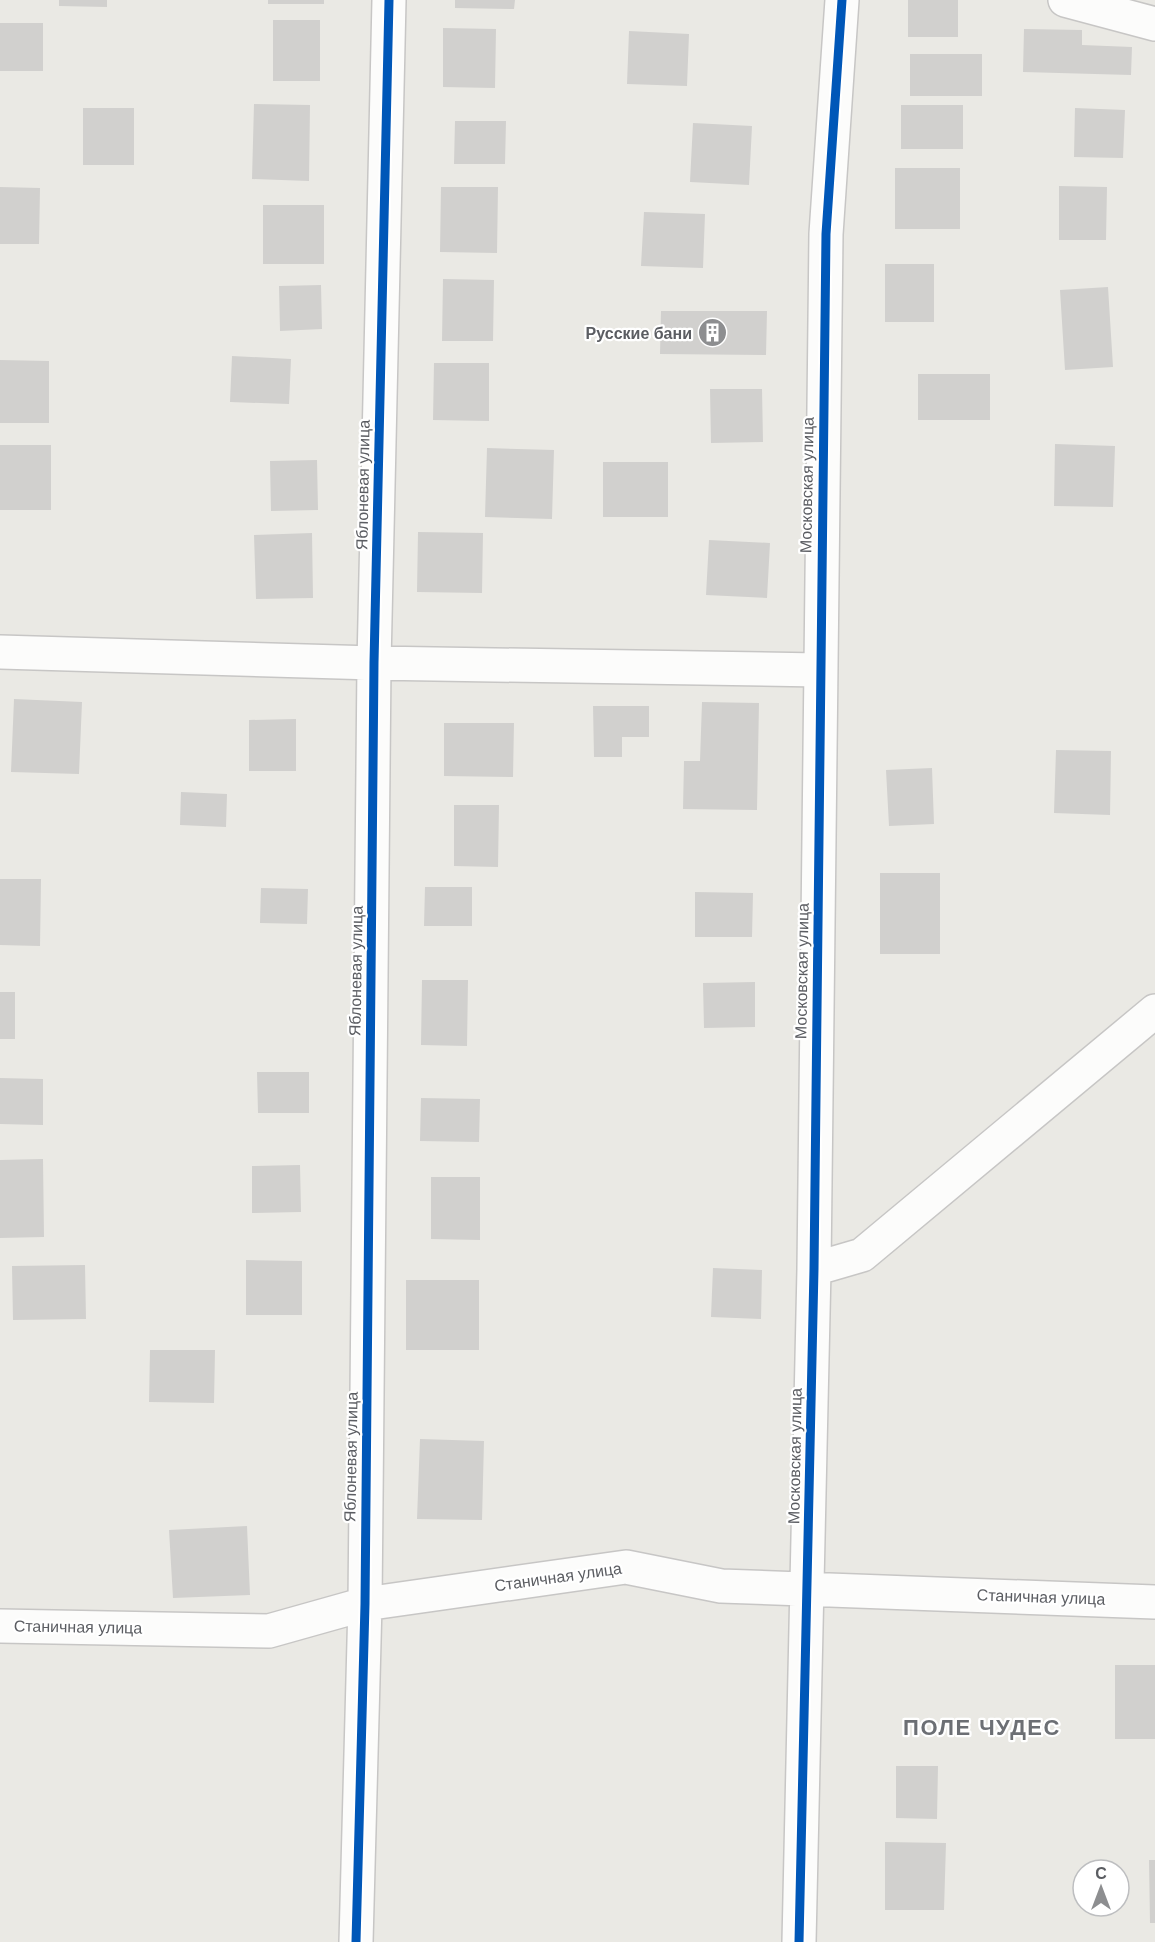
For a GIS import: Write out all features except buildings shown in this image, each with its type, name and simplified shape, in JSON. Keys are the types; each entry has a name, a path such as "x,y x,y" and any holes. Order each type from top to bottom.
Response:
{"street":[{"name":"Яблоневая улица","path":"356,1942 365,1604 374,663 389,0"},
{"name":"Московская улица","path":"799,1942 814,1269 826,234 842,0"},
{"path":"1065,0 1155,24"},
{"path":"0,652 374,663 820,670"},
{"path":"814,1269 862,1256 1155,1011"},
{"name":"Станичная улица","path":"0,1626 269,1631 365,1604 626,1567 721,1586 1155,1602"}],"cycle path":[{"path":"356,1942 365,1604 374,663 389,0"},
{"path":"799,1942 814,1269 826,234 842,0"}],"place":[{"name":"Русские бани","path":"713,333"}],"district":[{"name":"ПОЛЕ ЧУДЕС","path":"982,1727"}]}
